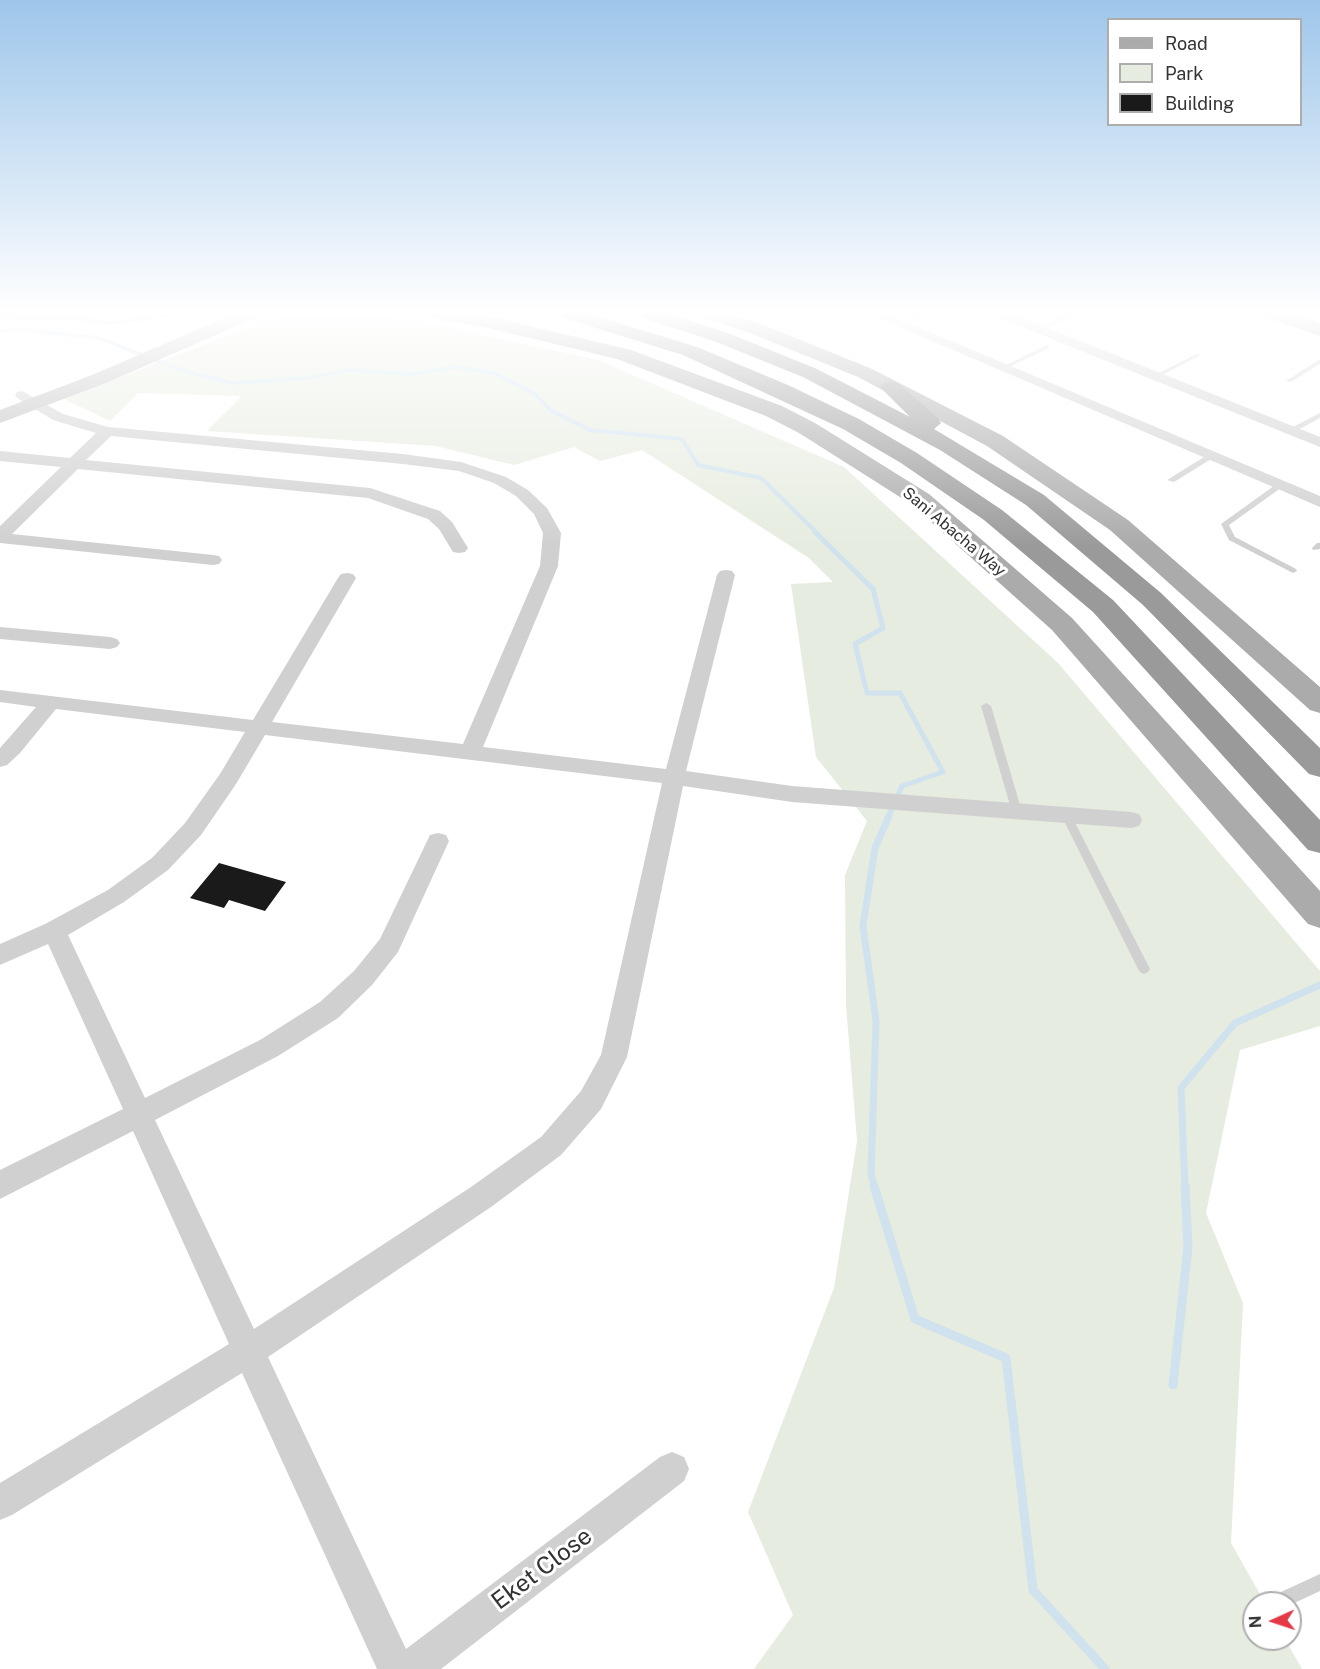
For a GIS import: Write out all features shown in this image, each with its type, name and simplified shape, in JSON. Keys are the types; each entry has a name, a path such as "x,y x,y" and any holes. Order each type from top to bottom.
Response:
{"highway":[{"name":"Sani Abacha Way","path":"780,392 851,424 909,458 993,515 1103,606 1320,841"},
{"path":"846,392 948,445 1035,500 1152,599 1320,766"},
{"path":"897,392 927,418 948,445"},
{"path":"807,428 909,458"}],"main road":[{"path":"0,404 29,399 48,392"},
{"name":"Sani Abacha Way","path":"724,392 774,411 807,428 920,499 1062,624 1320,914"},
{"path":"900,392 995,441 1119,525 1320,703"},
{"path":"0,417 29,399"}],"street":[{"path":"1063,392 1320,502"},
{"path":"1196,392 1320,442"},
{"path":"29,399 58,417 107,431 392,458 461,467 500,480 522,493 541,512 552,533 549,566 470,753"},
{"path":"0,537 107,431"},
{"path":"0,456 370,493 434,515 446,526 459,548"},
{"path":"392,500 393,510 426,520 440,534"},
{"path":"0,537 213,560"},
{"path":"0,1503 250,1350 481,1197 551,1146 591,1100 614,1057 674,777 726,575"},
{"path":"0,955 54,931 116,896 160,864 193,829 228,779 347,578"},
{"path":"0,633 110,643"},
{"path":"0,696 674,777 792,795 926,803 1131,820"},
{"path":"0,760 14,748 50,703"},
{"path":"0,1185 269,1048 329,1010 363,978 389,945 438,841"},
{"path":"54,931 396,1669"},
{"name":"Eket Close","path":"411,1669 672,1469"}],"lane":[{"path":"1291,430 1320,415"},
{"path":"1171,480 1212,456"},
{"path":"1281,485 1225,524 1232,538 1293,571"},
{"path":"986,706 1017,812"},
{"path":"1066,815 1144,969"},
{"path":"1301,1591 1320,1582"}],"green space":[{"path":"82,392 671,392 844,467 1058,663 1320,971 1320,1026 1240,1050 1206,1213 1243,1303 1231,1543 1258,1591 1242,1591 1242,1651 1292,1651 1302,1669 754,1669 793,1615 748,1512 834,1288 857,1141 846,1005 845,875 867,821 816,757 791,584 833,582 809,558 642,450 600,461 574,447 514,465 436,446 207,431 242,396 138,393 110,421 64,399"}],"building":[{"path":"219,863 286,882 265,911 229,900 224,908 190,898"}],"waterway":[{"path":"531,392 550,410 590,430 682,439 698,465 761,478 817,533"},
{"path":"815,532 873,589 883,628 855,644 867,693 900,693 943,772 902,786 888,818"},
{"path":"875,1188 871,1175 876,1021 863,926 875,848 889,816"},
{"path":"1185,1188 1181,1088 1235,1023 1320,985"},
{"path":"874,1186 915,1319 1006,1358 1033,1590 1105,1669"},
{"path":"1173,1385 1188,1247 1185,1186"}]}
